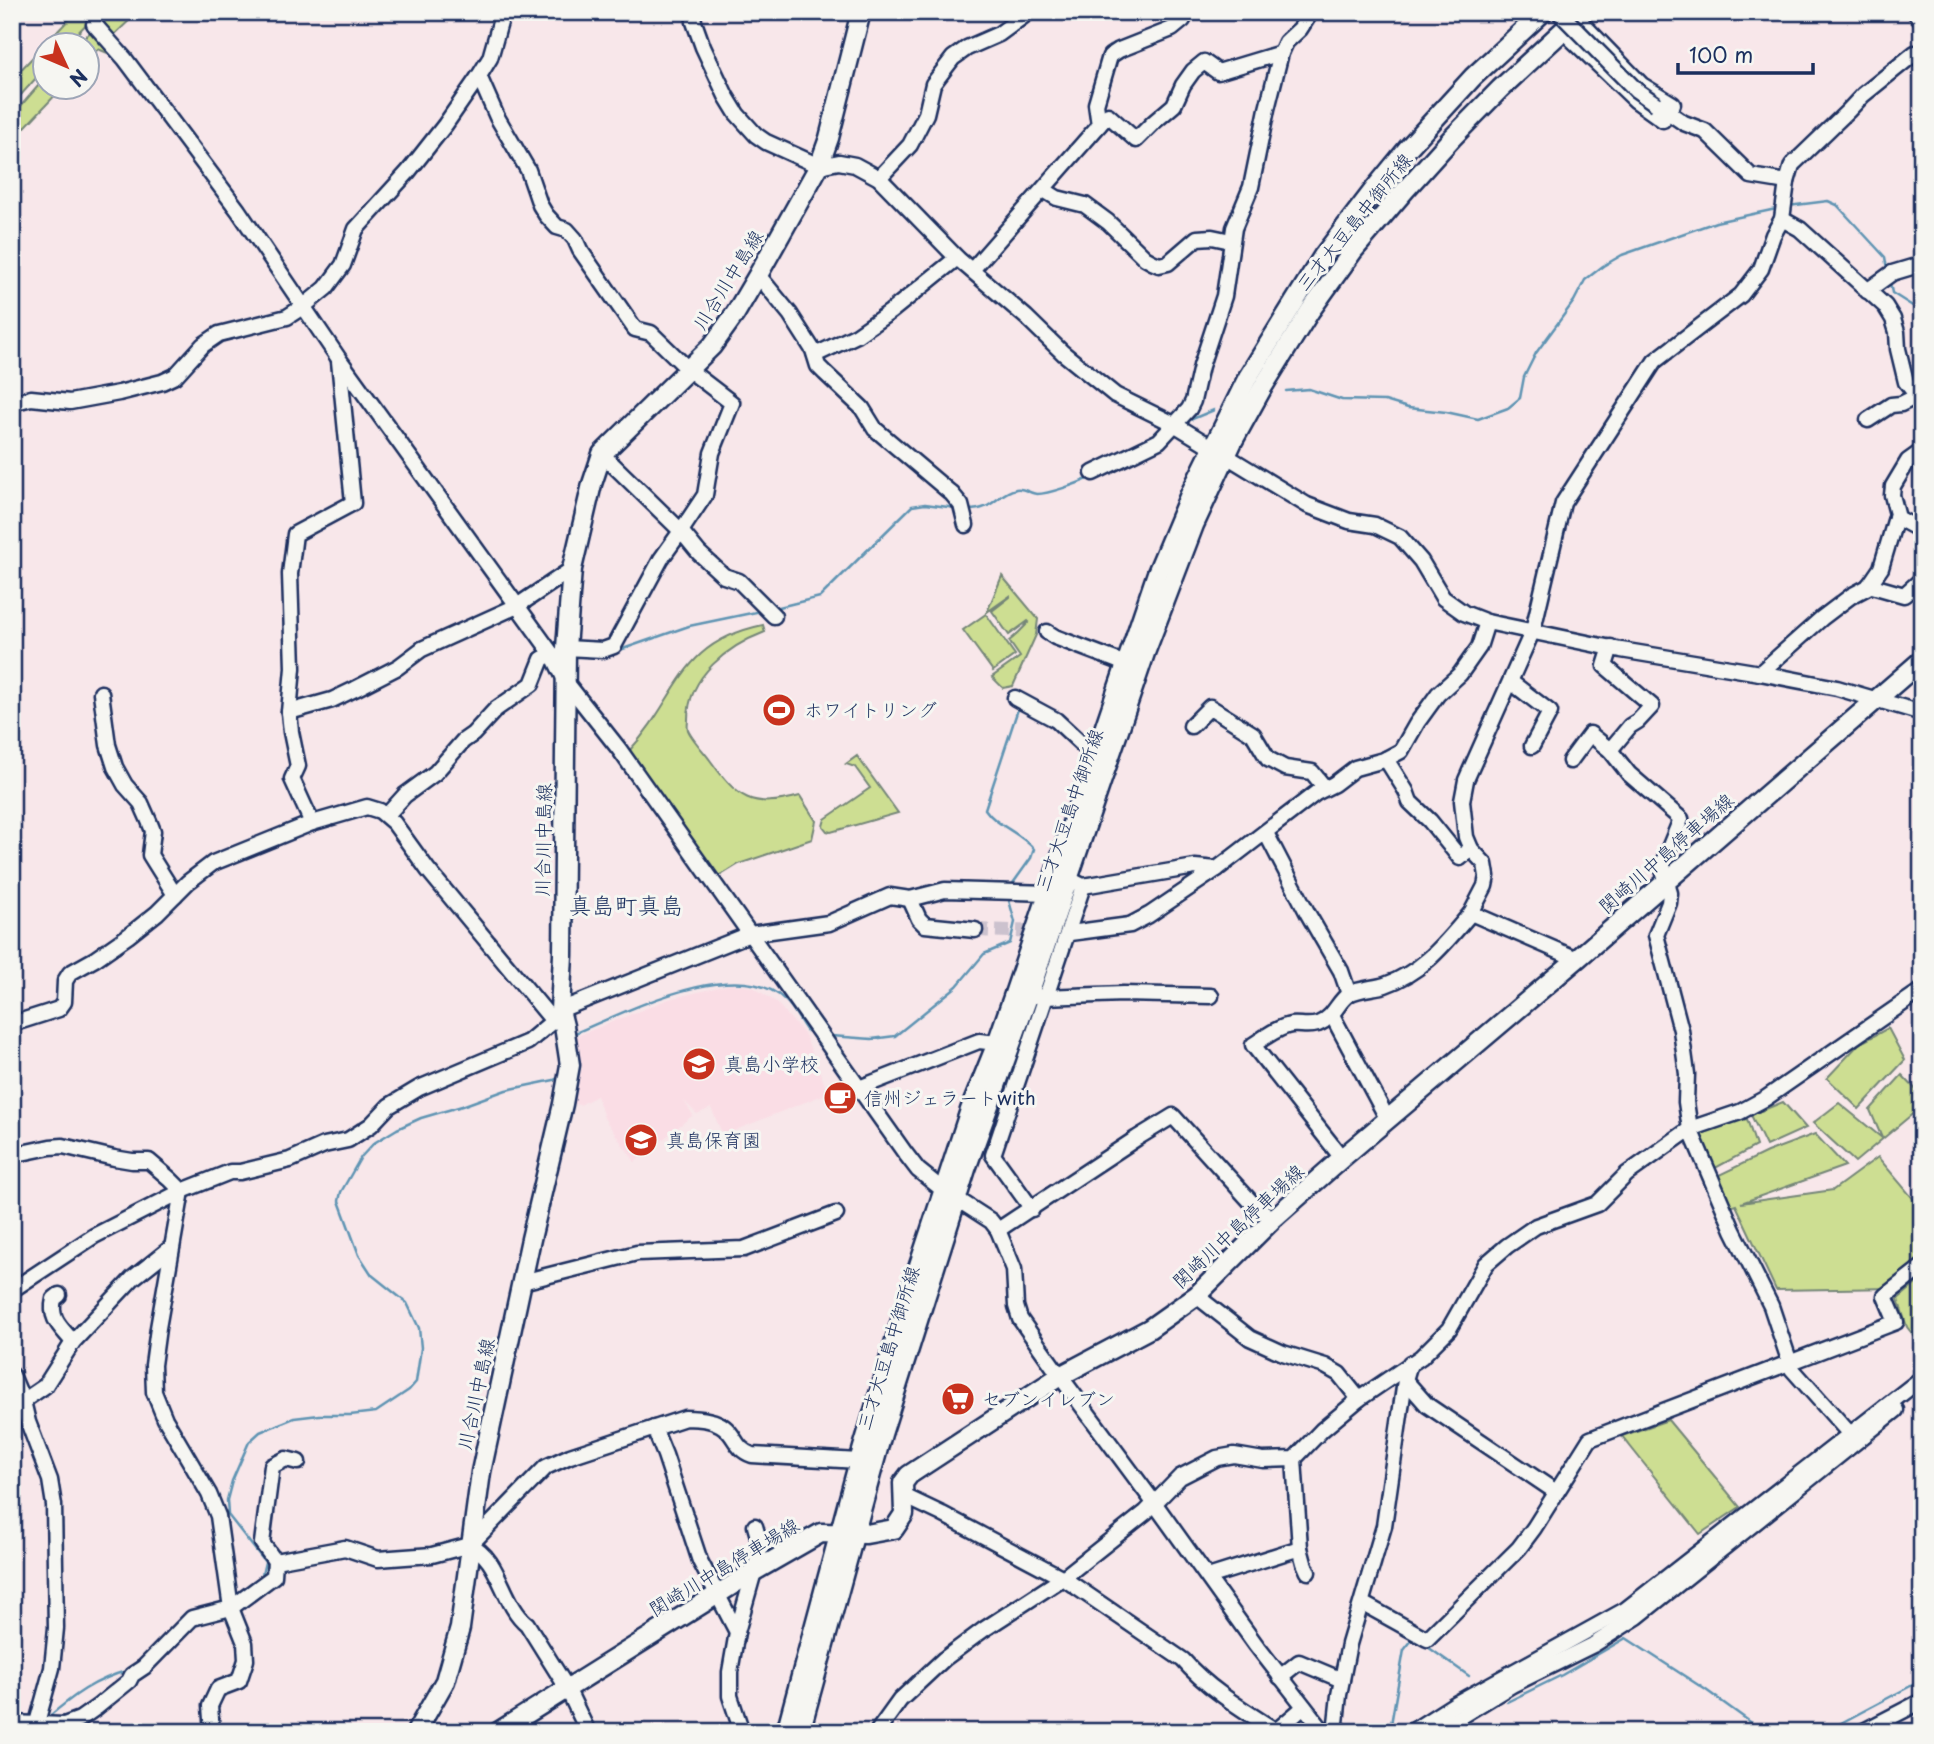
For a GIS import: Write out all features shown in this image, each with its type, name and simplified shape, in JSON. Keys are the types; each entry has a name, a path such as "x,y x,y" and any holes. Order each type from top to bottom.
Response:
{"highway":[{"path":"1918,12 1922,17"}],"main road":[{"name":"川合川中島線","path":"416,1732 445,1681 460,1628 481,1472 570,1065 556,1015 563,955 566,682 559,651 572,569 592,484 602,454 712,346 758,275 819,166 829,138 861,12"},
{"name":"三才大豆島中御所線","path":"800,1732 848,1533 859,1461 902,1317 950,1194 1037,995 1076,883 1145,653 1220,452 1219,433 1248,377 1323,256 1344,228 1408,148 1464,86 1543,12"},
{"name":"三才大豆島中御所線","path":"786,1732 882,1434 950,1194 970,1110 997,1043 1157,573 1191,492 1220,452 1233,441 1310,311 1353,251 1452,138 1580,15"},
{"name":"関崎川中島停車場線","path":"498,1732 753,1572 821,1533 866,1534 894,1530 904,1514 903,1483 909,1475 1060,1377 1149,1329 1197,1295 1273,1219 1342,1157 1577,960 1665,880 1922,660"}],"street":[{"path":"12,403 31,398 71,402 162,382 179,371 203,345 219,334 287,317 304,306 326,288 343,265 356,229 408,172 479,76 490,58 503,12"},
{"path":"693,12 694,22 726,96 737,114 756,135 819,166 839,162 855,164 879,178 957,258 1026,317 1063,353 1115,395 1174,424 1307,505 1349,521 1375,525 1400,537 1421,561 1443,598 1464,613 1487,622 1611,647 1837,688 1922,713"},
{"path":"879,178 910,145 926,114 933,84 953,58 967,48 999,34 1029,12"},
{"path":"1099,125 1096,104 1110,56 1172,29 1183,20 1186,12"},
{"path":"1093,473 1159,441 1189,409 1193,401 1203,356 1224,296 1234,228 1251,187 1281,53 1286,42 1300,29 1311,12"},
{"path":"1559,12 1636,90 1684,123 1705,131 1751,176 1787,182"},
{"path":"1580,15 1642,85 1679,108 1684,123"},
{"path":"94,24 125,59 238,210 339,359 517,606 559,651"},
{"path":"1563,31 1643,106 1670,123 1684,123"},
{"path":"972,270 1108,115 1136,140 1174,105 1183,85 1203,62 1218,72 1281,53"},
{"path":"1342,1157 1253,1045 1292,1025 1300,1027 1318,1023 1332,1015 1349,994 1385,985 1420,968 1442,948 1471,913 1488,876 1485,864 1471,849 1466,837 1462,801 1466,780 1533,630 1563,503 1655,361 1741,295 1761,269 1773,235 1782,219 1791,164 1863,95 1915,53"},
{"path":"387,815 405,795 435,773 496,709 532,684 542,659 559,651 603,650 614,646 648,581 705,495 712,453 732,403 688,370 651,333 635,329 575,239 567,230 557,228 546,215 528,170 497,117 479,76"},
{"path":"1044,190 1057,198 1085,205 1108,222 1144,258 1159,265 1168,262 1197,237 1231,241"},
{"path":"1782,219 1800,229 1885,306 1893,319 1906,382 1920,396 1891,405 1868,420"},
{"path":"815,355 857,335 957,258"},
{"path":"1867,291 1889,275 1922,264"},
{"path":"758,275 790,314 813,350 818,366 862,408 875,429 952,494 963,514"},
{"path":"312,823 292,779 298,766 289,712 293,668 290,574 295,534 354,503 339,359"},
{"path":"1759,673 1822,618 1869,585 1881,568 1896,517 1893,486 1908,461 1922,452"},
{"path":"602,454 724,576 739,581 771,613"},
{"path":"1896,517 1922,531"},
{"path":"289,712 332,700 398,667 422,649 517,606 572,569"},
{"path":"1869,585 1904,595 1922,579"},
{"path":"1070,933 1130,925 1173,900 1217,869 1316,793 1355,768 1386,759 1401,751 1438,694 1460,674 1479,647 1487,622"},
{"path":"1047,632 1126,664"},
{"path":"1610,750 1630,726 1652,706 1605,666 1611,647"},
{"path":"566,682 619,749 918,1170 991,1221 998,1230 1014,1269 1016,1306 1020,1319 1280,1677 1324,1732"},
{"path":"1511,682 1550,712 1532,746"},
{"path":"101,693 108,745 115,767 125,785 141,803 153,831 150,855 174,895"},
{"path":"1015,698 1056,720 1087,749 1096,752"},
{"path":"1191,726 1210,707 1253,734 1268,759 1285,768 1312,772 1325,788"},
{"path":"1570,761 1590,734 1610,750 1629,774 1681,819 1664,863 1665,880 1670,894 1656,935 1681,1030 1690,1129 1733,1230 1771,1306 1791,1366 1850,1434"},
{"path":"1386,759 1410,802 1430,821 1460,858 1471,849"},
{"path":"12,1024 59,1009 64,1002 65,981 70,973 128,936 212,863 312,823 367,807 387,815 428,870 556,1015"},
{"path":"1266,833 1341,971 1349,994"},
{"path":"1076,883 1195,867 1217,869"},
{"path":"12,1290 94,1237 182,1191 230,1172 290,1160 324,1145 348,1140 371,1125 389,1106 419,1088 528,1042 556,1015 750,934 830,923 890,896 910,899 945,890 1048,893"},
{"path":"910,899 919,919 925,925 975,930"},
{"path":"1471,913 1577,960"},
{"path":"1308,1572 1300,1548 1294,1458 1307,1443 1359,1399 1421,1357 1449,1329 1486,1264 1536,1226 1597,1204 1627,1174 1690,1129 1740,1112 1766,1098 1922,990"},
{"path":"1032,1209 993,1155 1037,995 1211,996"},
{"path":"1332,1015 1387,1118"},
{"path":"859,1088 979,1041 997,1043"},
{"path":"998,1230 1173,1116 1252,1203 1273,1219"},
{"path":"12,1155 63,1146 114,1158 149,1161 182,1191"},
{"path":"182,1191 164,1284 153,1365 154,1392 165,1419 209,1494 218,1516 232,1608 245,1643 246,1660 239,1681 218,1689 209,1706 212,1732"},
{"path":"522,1282 637,1253 744,1249 836,1214"},
{"path":"12,1412 45,1386 73,1342 133,1278 172,1247"},
{"path":"1362,1603 1427,1639 1519,1548 1590,1439 1791,1366 1896,1322 1885,1296 1922,1267"},
{"path":"59,1295 54,1299 52,1313 73,1342"},
{"path":"1197,1295 1250,1338 1305,1362 1325,1366 1339,1374 1359,1399"},
{"path":"1335,1732 1349,1644 1384,1526 1405,1380 1410,1363"},
{"path":"12,1375 50,1480 54,1504 56,1628 51,1668 36,1728"},
{"path":"1411,1732 1455,1703 1625,1610 1922,1378"},
{"path":"1405,1380 1427,1405 1556,1492"},
{"path":"1435,1732 1512,1685 1593,1645 1637,1617 1922,1390"},
{"path":"275,1561 345,1548 378,1559 432,1555 470,1545 546,1466 685,1418 702,1418 724,1427 742,1451 752,1455 859,1461"},
{"path":"654,1428 700,1561 737,1632"},
{"path":"877,1732 900,1700 944,1659 993,1623 1063,1578 1155,1504 1180,1477 1217,1458 1234,1455 1264,1460 1294,1458"},
{"path":"12,1723 36,1728 65,1725 79,1719 129,1681 132,1675 144,1667 192,1618 232,1608 274,1576 275,1561 262,1543 272,1466 290,1458"},
{"path":"904,1496 1063,1578 1183,1660 1194,1673 1276,1731 1304,1707"},
{"path":"741,1732 730,1696 730,1672 737,1632 761,1548 755,1526"},
{"path":"470,1545 479,1549 495,1571 506,1596 567,1688 588,1732"},
{"path":"1208,1577 1300,1548"},
{"path":"1280,1677 1299,1662 1342,1680"},
{"path":"1862,1732 1922,1701"}],"shaded area":[{"name":"真島小学校","path":"732,984 753,987 776,1002 805,1035 828,1093 723,1135 711,1108 697,1114 684,1101 693,1115 635,1162 604,1118 597,1096 580,1105 570,1103 582,1068 577,1036 669,999"}],"green space":[{"path":"76,12 98,12 79,32 57,32"},
{"path":"111,12 138,12 111,38 102,28"},
{"path":"102,41 115,56 102,51"},
{"path":"32,58 32,83 12,105 12,79"},
{"path":"32,93 32,102 49,102 12,141 12,116"},
{"path":"1002,576 1038,619 1036,635 1013,686 1003,688 992,677 1020,657 1009,641 1029,622 1009,635 992,611 1010,596 987,612"},
{"path":"986,614 1015,655 993,671 963,630"},
{"path":"763,625 765,632 724,654 703,676 690,703 688,730 738,792 757,801 800,796 816,821 812,839 739,864 718,877 629,751 696,659 713,645 735,633"},
{"path":"857,756 898,813 827,831 823,826 825,819 870,788 855,767 846,764"},
{"path":"1888,1028 1905,1060 1859,1109 1827,1078 1859,1044"},
{"path":"1902,1075 1922,1096 1922,1106 1855,1162 1813,1123 1839,1103 1882,1138 1870,1110"},
{"path":"1783,1102 1806,1128 1766,1146 1751,1115"},
{"path":"1747,1119 1756,1146 1708,1172 1699,1126"},
{"path":"1815,1134 1845,1166 1741,1203 1833,1190 1878,1157 1922,1209 1922,1259 1895,1288 1776,1290 1736,1205 1723,1209 1719,1175 1767,1152"},
{"path":"1922,1279 1922,1346 1907,1327 1898,1299"},
{"path":"1668,1420 1740,1507 1700,1534 1622,1436"}],"waterway":[{"path":"1788,206 1828,201 1837,205 1885,257 1887,269"},
{"path":"1286,391 1309,389 1342,400 1385,401 1408,408 1478,419 1508,408 1520,398 1524,377 1536,353 1574,301 1585,280 1603,266 1622,255 1716,222 1776,209"},
{"path":"1890,283 1892,293 1922,312"},
{"path":"1185,422 1214,410"},
{"path":"966,510 983,508 1016,489 1042,494 1090,478"},
{"path":"775,608 820,597 912,506 925,504 956,508"},
{"path":"620,650 689,626 761,611"},
{"path":"1011,886 1031,858 1034,849 995,820 985,809 1018,709"},
{"path":"831,1036 872,1039 895,1036 957,986 984,954 1010,943 1015,922 1008,897"},
{"path":"573,1036 621,1013 680,992 710,985 739,983 764,987 785,1000 807,1031"},
{"path":"261,1579 265,1562 228,1515 227,1500 232,1481 249,1442 260,1432 294,1418 376,1412 409,1390 416,1382 421,1348 419,1328 407,1303 372,1275 359,1255 339,1201 341,1192 361,1157 374,1143 421,1118 506,1090 554,1080 561,1076"},
{"path":"1507,1702 1562,1675 1626,1638 1764,1732"},
{"path":"1390,1730 1404,1650 1412,1640 1416,1641"},
{"path":"1425,1645 1469,1676"},
{"path":"46,1719 85,1689 105,1678 129,1670"},
{"path":"1824,1732 1922,1680"}],"tunnel":[{"path":"975,930 1045,932"}],"place":[{"name":"ホワイトリング","path":"779,710"},
{"name":"真島小学校","path":"699,1064"},
{"name":"信州ジェラートwith","path":"840,1098"},
{"name":"真島保育園","path":"641,1140"},
{"name":"セブンイレブン","path":"958,1399"}],"district":[{"name":"真島町真島","path":"626,906"}]}
